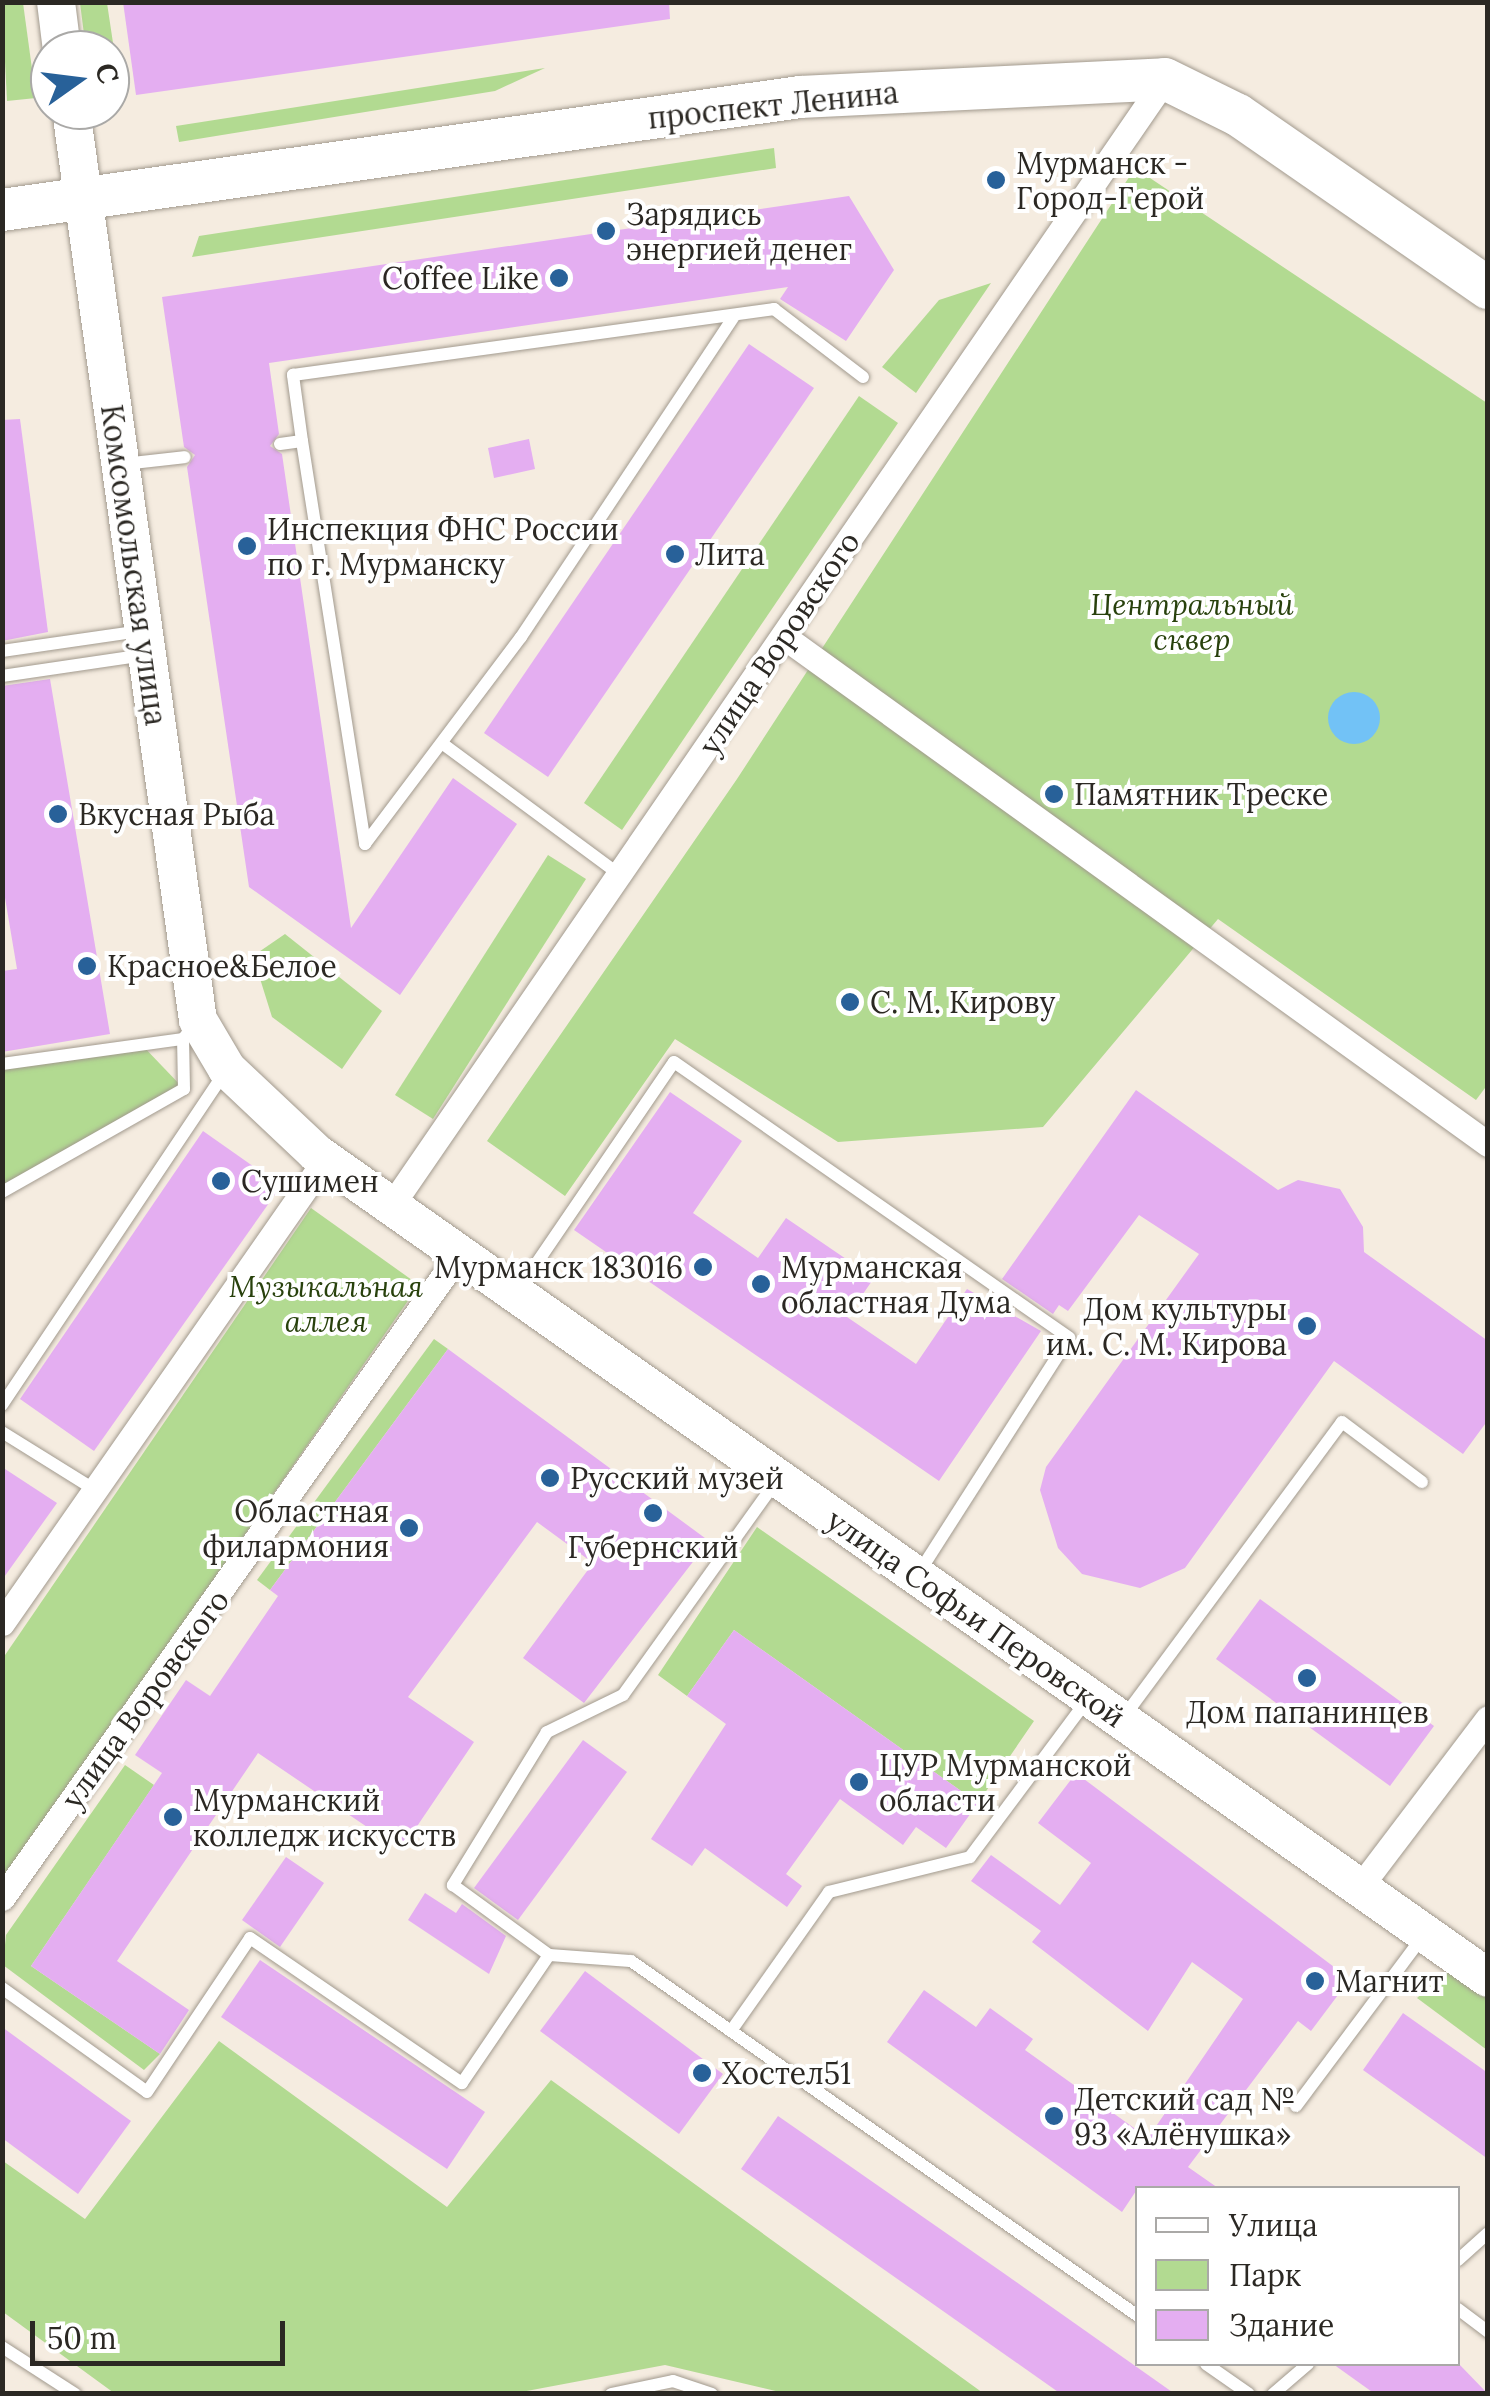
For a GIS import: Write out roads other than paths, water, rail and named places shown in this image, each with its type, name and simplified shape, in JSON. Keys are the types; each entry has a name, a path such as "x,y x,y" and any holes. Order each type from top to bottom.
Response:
{"main road":[{"name":"проспект Ленина","path":"2,210 815,95 1165,79 1238,115 1488,288"}],"street":[{"path":"56,2 60,30"},
{"name":"улица Воровского","path":"392,1206 1165,79"},
{"name":"Комсомольская улица","path":"73,130 145,643 190,1029"},
{"path":"783,636 1242,975 1488,1144"},
{"name":"улица Софьи Перовской","path":"190,1029 326,1160 1488,1978"},
{"path":"2,1623 326,1160"},
{"name":"улица Воровского","path":"2,1898 460,1254"},
{"path":"1360,1888 1488,1718"}],"lane":[{"path":"733,318 443,744 365,844 294,375 774,310 864,377"},
{"path":"280,444 302,441"},
{"path":"120,464 185,457"},
{"path":"2,651 145,643"},
{"path":"2,676 145,643"},
{"path":"443,744 620,874"},
{"path":"2,1064 190,1029 184,1088 2,1192"},
{"path":"516,1294 674,1062 1069,1338 916,1576"},
{"path":"2,1405 228,1069"},
{"path":"1121,1720 1342,1422 1422,1482"},
{"path":"2,1432 95,1490"},
{"path":"778,1479 622,1695 547,1732 453,1885 549,1954 631,1961 1135,2314"},
{"path":"731,2031 829,1892 970,1857 1089,1698"},
{"path":"1296,2106 1424,1934"},
{"path":"2,1988 147,2092 250,1938 462,2083 549,1954"},
{"path":"1460,2258 1488,2232"},
{"path":"1460,2311 1488,2332"},
{"path":"2,2347 75,2394"},
{"path":"1209,2366 1249,2394"},
{"path":"1273,2394 1306,2366"},
{"path":"611,2394 673,2381 712,2394"}],"water":[{"path":"1354,692 1372,700 1380,718 1372,736 1354,744 1336,736 1328,718 1336,700"}],"place":[{"name":"Мурманск - Город-Герой","path":"996,180"},
{"name":"Зарядись энергией денег","path":"606,231"},
{"name":"Coffee Like","path":"559,278"},
{"name":"Инспекция ФНС России по г. Мурманску","path":"247,546"},
{"name":"Лита","path":"675,554"},
{"name":"Памятник Треске","path":"1054,794"},
{"name":"Вкусная Рыба","path":"58,814"},
{"name":"Красное&Белое","path":"87,966"},
{"name":"С. М. Кирову","path":"850,1002"},
{"name":"Сушимен","path":"221,1181"},
{"name":"Мурманск 183016","path":"703,1267"},
{"name":"Мурманская областная Дума","path":"761,1284"},
{"name":"Дом культуры им. С. М. Кирова","path":"1307,1326"},
{"name":"Русский музей","path":"550,1478"},
{"name":"Губернский","path":"653,1513"},
{"name":"Областная филармония","path":"409,1528"},
{"name":"Дом папанинцев","path":"1307,1678"},
{"name":"ЦУР Мурманской области","path":"859,1782"},
{"name":"Мурманский колледж искусств","path":"173,1817"},
{"name":"Магнит","path":"1315,1981"},
{"name":"Хостел51","path":"702,2073"},
{"name":"Детский сад № 93 «Алёнушка»","path":"1054,2116"}],"park label":[{"name":"Центральный сквер","path":"1192,621"},
{"name":"Музыкальная аллея","path":"326,1303"}]}
